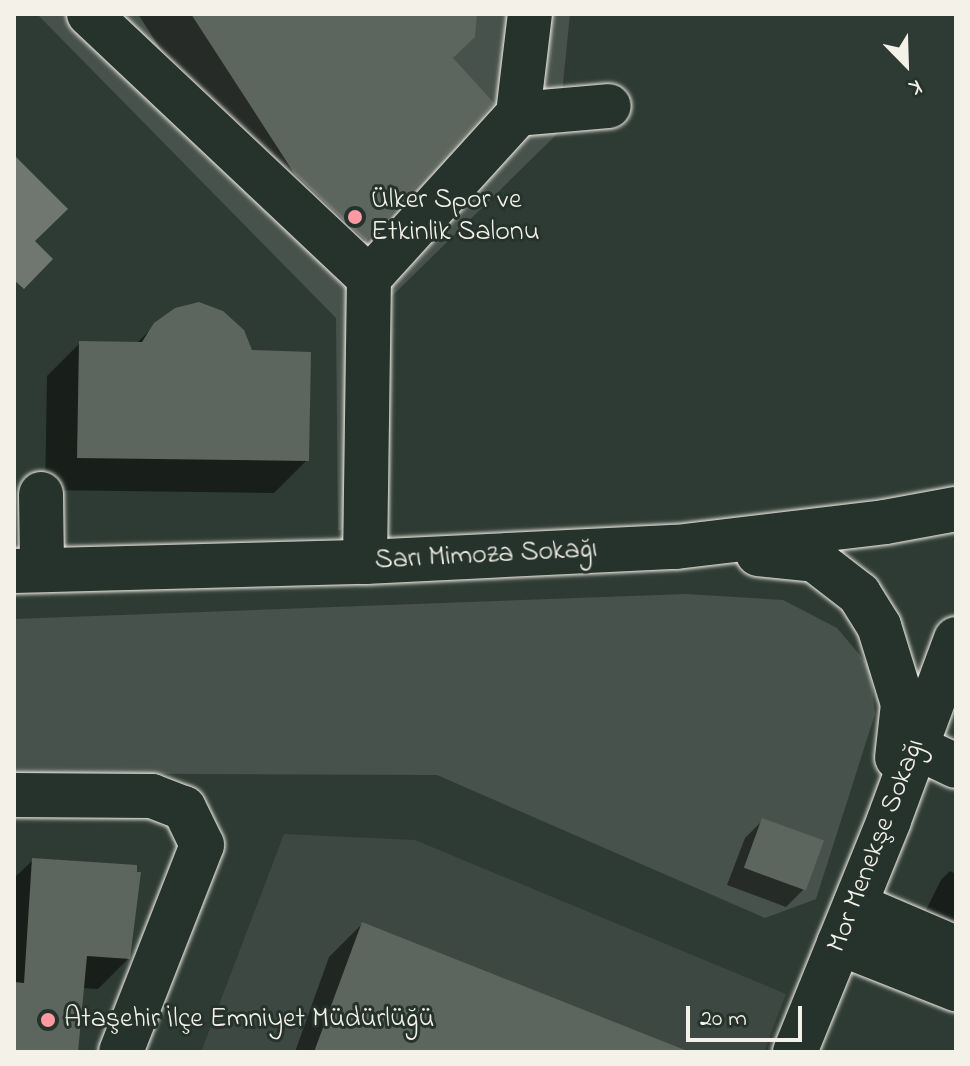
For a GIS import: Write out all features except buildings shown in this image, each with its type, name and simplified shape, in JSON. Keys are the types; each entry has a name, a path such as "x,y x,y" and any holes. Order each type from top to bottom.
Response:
{"street":[{"path":"89,14 369,278"},
{"path":"365,562 369,278 518,114 530,14"},
{"path":"518,114 609,106"},
{"path":"28,571 41,494"},
{"name":"Sarı Mimoza Sokağı","path":"28,571 365,562 676,547 885,522 956,509"},
{"path":"676,547 815,560 859,594 879,626 903,704 889,820"},
{"name":"Mor Menekşe Sokağı","path":"795,1052 889,820 956,639"},
{"path":"916,747 956,766"},
{"path":"14,795 152,796 184,808 202,845 121,1052"},
{"path":"847,924 956,948"},
{"path":"847,924 956,989"}],"shaded area":[{"name":"Ülker Spor ve Etkinlik Salonu","path":"37,14 570,14 558,133 388,300 384,511 338,531 336,318"},
{"path":"16,157 68,209 35,241 53,259 24,289 14,280"},
{"path":"686,594 783,600 837,628 870,667 875,714 816,899 765,918 437,775 14,773 14,619"},
{"path":"284,834 415,840 786,994 764,1052 201,1052"}],"place":[{"name":"Ülker Spor ve Etkinlik Salonu","path":"355,217"},
{"name":"Ataşehir İlçe Emniyet Müdürlüğü","path":"48,1020"}]}
